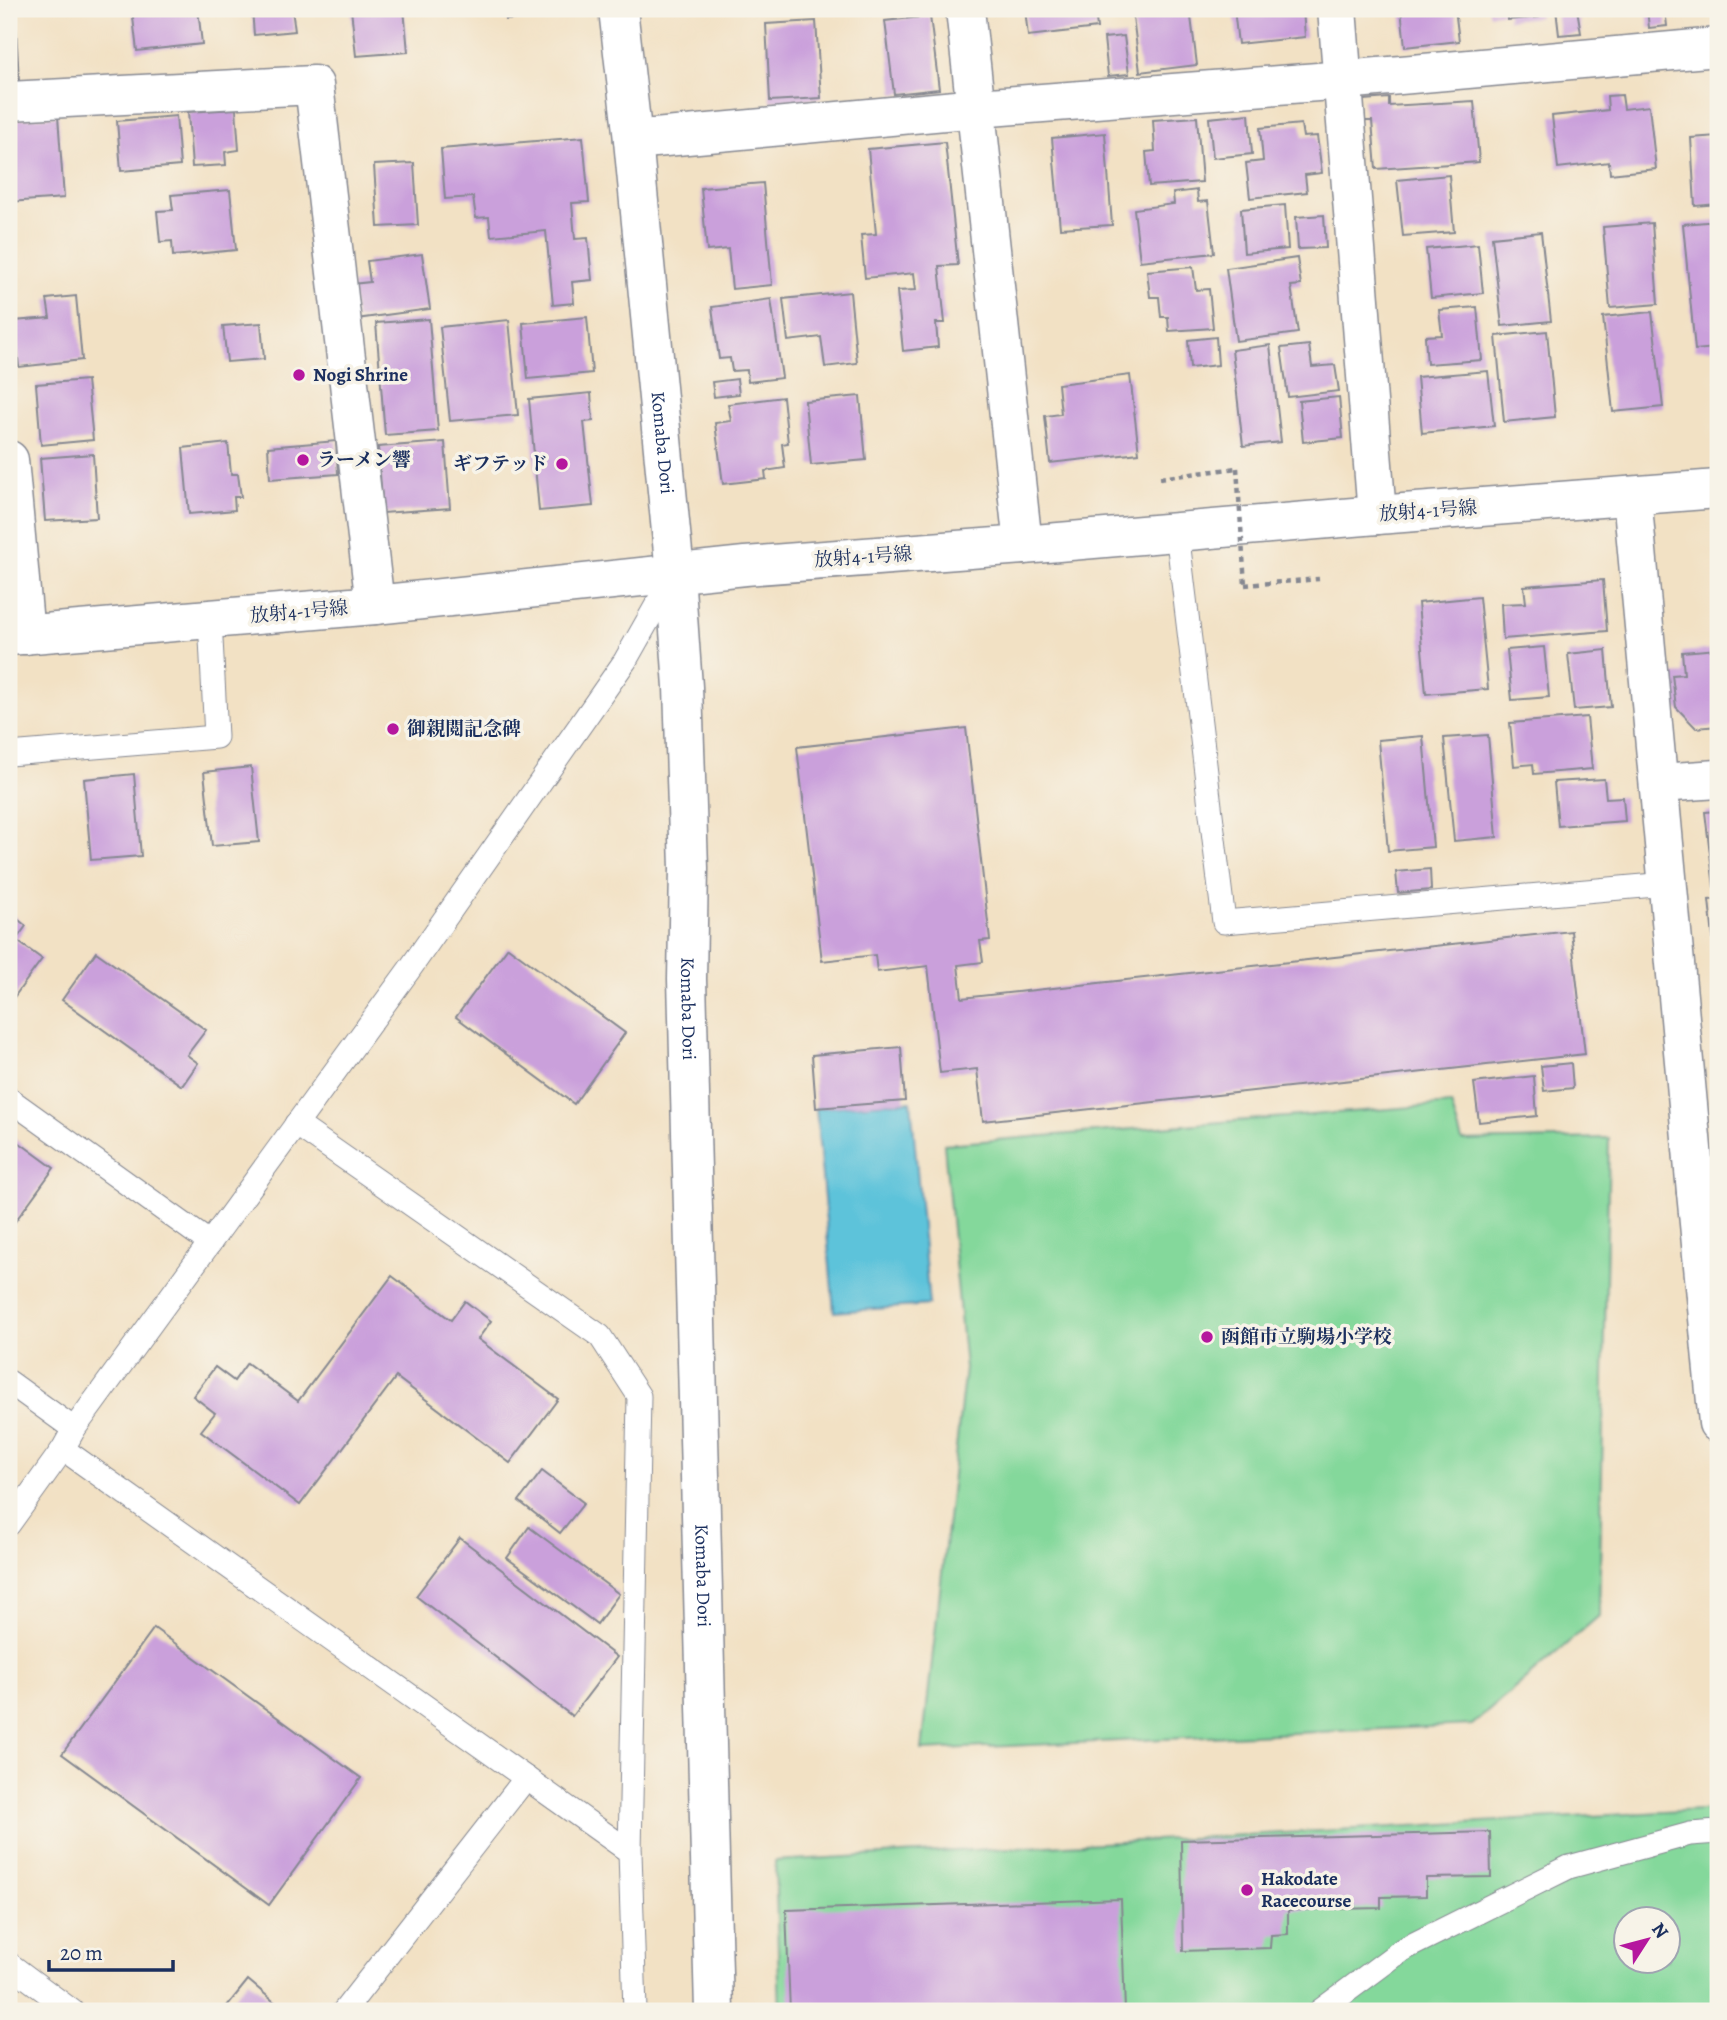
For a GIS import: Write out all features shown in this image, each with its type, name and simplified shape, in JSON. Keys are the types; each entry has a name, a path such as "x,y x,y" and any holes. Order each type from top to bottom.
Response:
{"street":[{"name":"Komaba Dori","path":"618,9 675,573 682,687 689,868 687,979 714,2011"},
{"path":"965,9 1023,545"},
{"path":"1336,9 1377,515"},
{"path":"633,140 976,108 1343,80 1718,47"},
{"path":"9,102 314,85 374,605"},
{"path":"9,460 17,635"},
{"name":"放射4-1号線","path":"17,635 374,605 675,573 1718,489"},
{"path":"1632,496 1667,884 1707,1191 1718,1423"},
{"path":"1658,783 1718,779"}],"lane":[{"path":"1177,532 1224,922 1667,884"},
{"path":"9,1524 409,970 625,661 675,573"},
{"path":"9,754 216,737 210,619"},
{"path":"9,1099 210,1243"},
{"path":"296,1124 600,1336 639,1396 630,1852 635,2011"},
{"path":"9,1382 68,1439 630,1852"},
{"path":"344,2011 526,1778"},
{"path":"1321,2011 1402,1950 1569,1867 1690,1834 1718,1832"},
{"path":"9,1964 72,2011"}],"path":[{"path":"1160,478 1237,468 1245,585 1319,579"}],"green space":[{"path":"1451,1104 1462,1141 1609,1138 1599,1616 1472,1725 922,1750 965,1368 944,1144"},
{"name":"Hakodate Racecourse","path":"1718,1809 1718,2011 780,2011 775,1861"}],"water":[{"path":"911,1101 929,1305 834,1312 816,1108"}],"building":[{"path":"9,9 15,9 19,81 9,81"},
{"path":"132,9 198,9 202,44 137,51"},
{"path":"252,9 292,9 295,31 254,35"},
{"path":"351,9 404,9 408,52 356,56"},
{"path":"505,9 558,9 559,15 506,20"},
{"path":"1025,9 1095,9 1097,28 1028,36"},
{"path":"1132,9 1190,9 1197,65 1140,72"},
{"path":"1234,9 1303,9 1305,37 1238,44"},
{"path":"1401,9 1455,9 1459,41 1405,47"},
{"path":"1489,9 1538,9 1539,17 1508,20 1508,12 1489,14"},
{"path":"1556,9 1577,9 1581,33 1559,35"},
{"path":"1647,9 1665,9 1667,26 1649,28"},
{"path":"930,16 939,89 894,94 885,21"},
{"path":"816,21 821,98 770,101 766,24"},
{"path":"1124,36 1129,74 1108,76 1104,38"},
{"path":"1622,95 1624,109 1649,106 1656,169 1610,174 1609,162 1558,168 1552,116 1608,110 1607,96"},
{"path":"1389,98 1389,106 1474,101 1479,162 1376,169 1372,121 1365,121 1363,100"},
{"path":"236,109 239,150 225,152 226,165 192,167 188,112"},
{"path":"1249,114 1252,154 1213,158 1209,118"},
{"path":"58,116 64,198 9,202 9,120"},
{"path":"176,116 180,166 121,171 117,121"},
{"path":"1197,117 1202,182 1149,186 1146,152 1155,151 1153,120"},
{"path":"1301,124 1303,137 1317,136 1322,173 1305,175 1307,192 1250,198 1246,163 1263,161 1260,128"},
{"path":"1105,133 1112,225 1060,228 1052,138"},
{"path":"1718,136 1718,204 1695,206 1691,138"},
{"path":"583,137 589,202 572,203 575,239 588,238 592,280 572,282 574,303 553,305 546,231 491,236 489,217 476,218 473,197 445,199 441,149"},
{"path":"945,142 958,265 939,266 945,323 936,323 938,347 903,351 897,291 916,290 914,273 865,278 861,235 876,234 868,149"},
{"path":"414,163 418,225 378,227 374,165"},
{"path":"1449,175 1454,232 1403,236 1397,180"},
{"path":"763,183 772,285 732,289 728,249 707,251 701,188"},
{"path":"230,190 236,250 173,256 172,241 160,242 157,211 173,210 171,195"},
{"path":"1197,190 1198,202 1208,201 1214,253 1140,261 1134,209 1174,204 1173,193"},
{"path":"1285,205 1288,249 1244,253 1241,209"},
{"path":"1324,215 1326,248 1298,249 1296,217"},
{"path":"1718,221 1716,359 1715,348 1695,350 1683,224"},
{"path":"1652,223 1658,304 1610,308 1603,227"},
{"path":"1541,232 1551,321 1502,326 1492,237"},
{"path":"1478,244 1483,293 1431,298 1426,249"},
{"path":"422,254 430,309 356,319 352,284 370,282 367,261"},
{"path":"1297,258 1301,285 1291,286 1298,333 1236,341 1226,268"},
{"path":"1193,267 1196,290 1209,289 1213,328 1169,331 1168,317 1161,317 1159,297 1150,297 1147,271"},
{"path":"850,292 857,363 825,367 821,337 788,341 783,299"},
{"path":"76,296 82,360 19,367 14,321 50,318 47,299"},
{"path":"771,299 782,378 748,382 747,370 732,371 730,358 719,359 712,307"},
{"path":"1477,307 1482,360 1427,364 1425,336 1442,335 1439,310"},
{"path":"1652,312 1663,407 1613,412 1603,317"},
{"path":"587,317 592,373 528,379 523,323"},
{"path":"429,319 438,431 385,435 376,323"},
{"path":"509,320 518,415 450,421 440,327"},
{"path":"261,323 264,359 227,362 223,326"},
{"path":"1547,331 1555,417 1504,422 1496,336"},
{"path":"1216,337 1218,365 1190,368 1188,340"},
{"path":"1270,345 1281,442 1243,446 1232,350"},
{"path":"1309,345 1312,367 1335,365 1339,391 1288,397 1281,348"},
{"path":"1488,371 1494,426 1422,433 1417,377"},
{"path":"1130,375 1139,453 1050,463 1045,416 1061,414 1058,384"},
{"path":"737,379 739,394 714,397 712,382"},
{"path":"87,380 93,440 41,445 36,384"},
{"name":"ギフテッド","path":"591,393 593,421 584,422 593,506 539,511 529,399"},
{"path":"860,396 866,460 811,465 805,401"},
{"path":"783,397 788,443 782,444 785,468 765,471 766,479 723,484 715,423 731,421 728,404"},
{"path":"1339,397 1343,438 1303,442 1299,401"},
{"name":"ラーメン響","path":"336,441 338,474 270,479 268,447"},
{"path":"445,442 450,508 383,513 378,447"},
{"path":"228,443 231,474 238,474 241,497 234,497 235,510 189,514 183,448"},
{"path":"93,454 97,518 45,521 40,458"},
{"path":"1603,580 1607,631 1503,639 1501,604 1526,603 1524,586"},
{"path":"1479,597 1488,689 1426,694 1418,603"},
{"path":"1544,647 1549,697 1512,700 1507,650"},
{"path":"1718,649 1718,726 1696,728 1676,707 1672,675 1684,674 1682,652"},
{"path":"1606,650 1611,707 1574,710 1568,654"},
{"path":"1587,717 1592,769 1534,774 1533,764 1514,766 1510,723"},
{"path":"966,728 990,940 980,941 983,962 958,965 962,998 1571,931 1585,1054 983,1121 977,1069 940,1073 928,966 877,972 875,955 822,961 797,747"},
{"path":"1488,735 1497,837 1454,841 1444,738"},
{"path":"1423,736 1433,847 1388,851 1378,740"},
{"path":"251,767 259,842 212,846 204,772"},
{"path":"134,774 141,856 91,860 84,779"},
{"path":"1604,779 1606,798 1623,797 1625,821 1558,826 1554,782"},
{"path":"1718,811 1718,887 1714,887 1705,812"},
{"path":"1430,869 1431,890 1398,893 1396,872"},
{"path":"1718,899 1718,956 1715,956 1709,900"},
{"path":"9,912 26,926 16,940 42,959 9,1004"},
{"path":"508,947 625,1033 574,1104 456,1017"},
{"path":"96,952 206,1030 187,1055 198,1063 182,1086 62,1000"},
{"path":"1713,977 1718,977 1718,1008 1717,1008"},
{"path":"901,1047 905,1101 816,1108 812,1055"},
{"path":"1571,1063 1573,1088 1544,1091 1541,1066"},
{"path":"1534,1076 1537,1116 1479,1122 1474,1083"},
{"path":"9,1135 54,1168 9,1230"},
{"path":"392,1276 451,1320 465,1301 491,1321 478,1339 558,1399 510,1463 396,1377 300,1505 201,1431 215,1413 193,1396 215,1367 234,1381 247,1363 298,1401"},
{"path":"542,1471 584,1503 560,1533 519,1501"},
{"path":"529,1527 619,1594 597,1624 507,1558"},
{"path":"460,1538 617,1657 572,1716 416,1596"},
{"path":"154,1628 361,1778 269,1905 62,1754"},
{"path":"1490,1832 1491,1877 1426,1878 1426,1896 1381,1897 1381,1908 1288,1910 1288,1934 1271,1935 1270,1948 1183,1951 1181,1840"},
{"path":"1121,1899 1125,2011 790,2011 786,1910"},
{"path":"248,1980 279,2006 275,2011 223,2011"}],"place":[{"name":"Nogi Shrine","path":"299,375"},
{"name":"ラーメン響","path":"303,460"},
{"name":"ギフテッド","path":"562,464"},
{"name":"御親閲記念碑","path":"393,729"},
{"name":"函館市立駒場小学校","path":"1207,1337"},
{"name":"Hakodate Racecourse","path":"1247,1890"}]}
